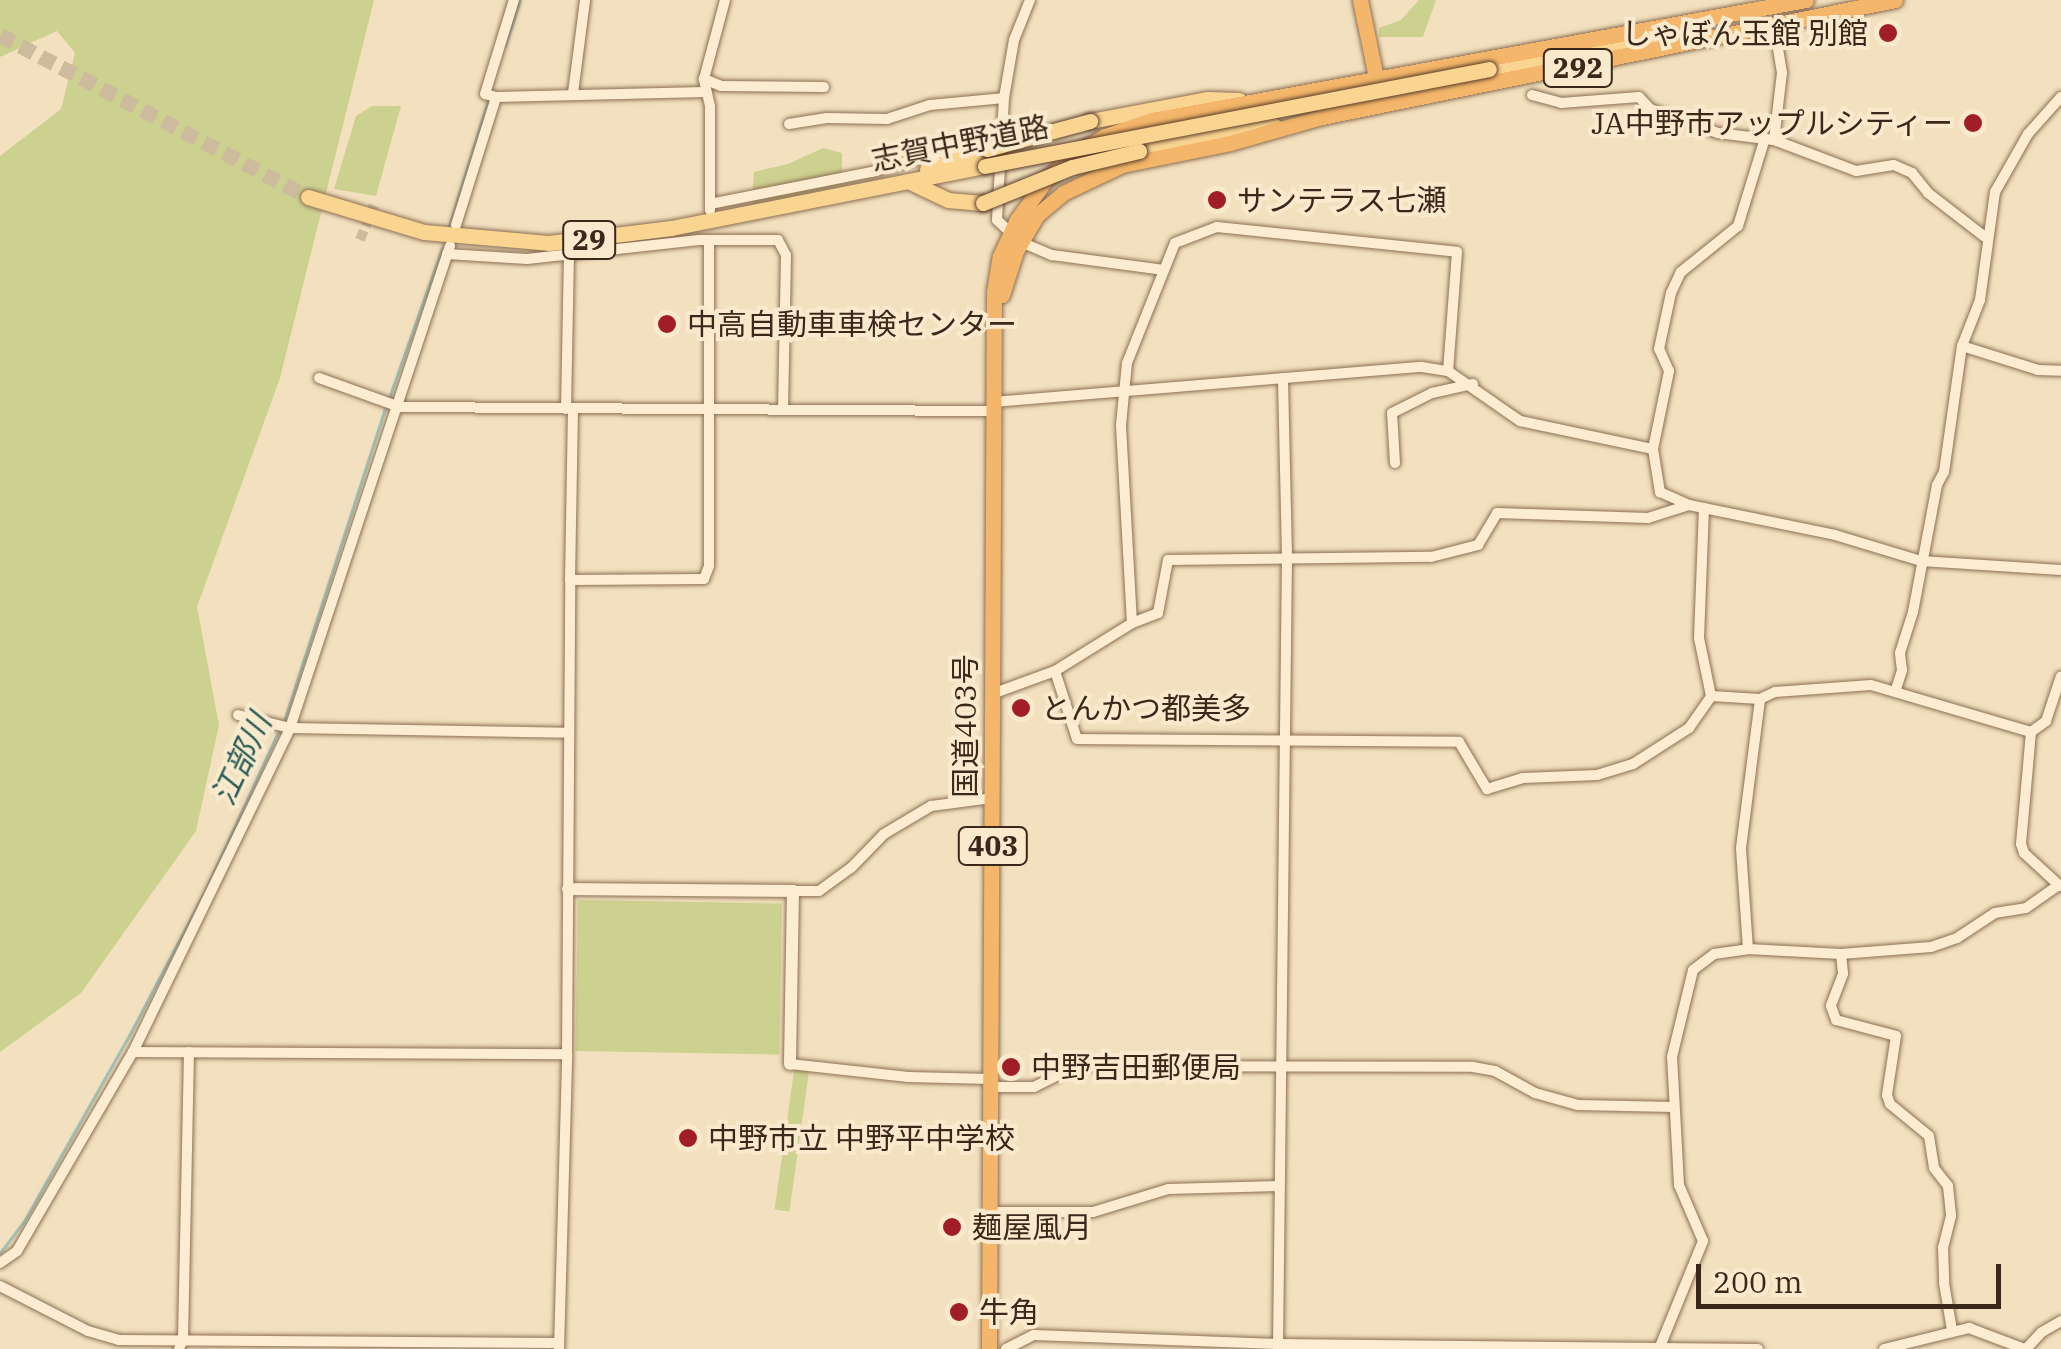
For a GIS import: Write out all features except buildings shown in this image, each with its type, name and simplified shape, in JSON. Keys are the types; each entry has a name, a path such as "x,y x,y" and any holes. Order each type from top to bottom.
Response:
{"highway":[{"path":"1360,0 1381,106"},
{"name":"292","path":"1381,106 1636,56 1772,16 1806,0"},
{"name":"292","path":"1376,78 1895,0"},
{"name":"国道403号","path":"988,1349 992,1212 995,282 1035,192 1067,159 1127,127 1376,78"},
{"name":"国道403号","path":"1015,238 1049,203 1086,179 1122,165 1230,144 1381,106"},
{"path":"1067,159 1086,179"}],"main road":[{"name":"志賀中野道路","path":"308,197 424,232 550,243 671,228 908,181 986,157 1772,16"},
{"name":"29","path":"871,188 986,157 1090,120 1208,99 1248,101"},
{"path":"908,181 957,202 983,202 1072,167 1138,151 1322,118"}],"street":[{"path":"514,0 485,94 496,97 705,86 824,87"},
{"path":"573,93 585,0"},
{"path":"725,0 705,86 710,106 710,207 872,172 1000,135"},
{"path":"1030,0 1014,40 1004,98 997,220 1015,238 1052,255 1164,270"},
{"path":"1772,16 1782,72 1770,139 1738,226 1681,272 1672,293 1659,349 1670,371 1653,449 1660,492 1689,506 1835,535 1921,561 2061,570"},
{"path":"1532,95 1561,102 1639,96 1650,109 1718,133 1770,139 1856,171 1894,165 1912,173 1928,193 1985,237"},
{"path":"1896,689 1937,485 1944,472 1962,346 1980,300 1985,237 2002,177 2028,134 2061,96"},
{"path":"456,225 496,97"},
{"path":"789,124 827,118 886,119 930,105 1004,98"},
{"path":"1132,623 1121,425 1127,363 1174,243 1217,227 1457,252 1448,370"},
{"path":"570,580 704,579 709,566 710,240"},
{"path":"0,1263 17,1251 133,1052 289,728 400,407 448,250 490,258 568,256 710,240 778,240 786,254 783,410"},
{"path":"0,1286 88,1331 119,1340 181,1344 559,1346 567,1054 568,256"},
{"path":"1962,346 2038,370 2061,371"},
{"path":"318,378 400,407 783,410 993,407 1422,367 1448,370 1473,384 1520,421 1653,449"},
{"path":"1278,1346 1288,556 1284,378"},
{"path":"1394,463 1392,413 1432,393 1473,384"},
{"path":"992,694 1055,671 1132,623 1158,613 1168,560 1431,557 1478,545 1497,513 1648,518 1689,506"},
{"path":"1055,671 1077,739 1459,742 1486,790 1523,778 1596,775 1633,764 1689,728 1710,696 1699,638 1704,508"},
{"path":"2030,732 2046,721 2061,676"},
{"path":"1710,696 1760,699 1798,689 1871,685 1896,689 2030,732"},
{"path":"1748,949 1741,848 1760,699"},
{"path":"238,715 289,728 567,733"},
{"path":"1660,1347 1703,1240 1679,1185 1672,1057 1693,970 1714,954 1748,949 1841,954 1931,947 1957,938 1995,913 2026,908 2059,886 2024,853 2021,844 2030,732"},
{"path":"568,890 819,890 851,868 884,834 931,806 993,798"},
{"path":"793,891 790,1064 1034,1087 1076,1066 1473,1067 1495,1071 1535,1093 1578,1105 1674,1108"},
{"path":"1841,954 1843,974 1831,1006 1836,1020 1896,1036 1887,1095 1890,1104 1929,1136 1934,1168 1948,1186 1944,1284 1952,1330"},
{"path":"133,1052 567,1054"},
{"path":"181,1344 189,1052"},
{"path":"992,1212 1093,1212 1168,1189 1278,1186"},
{"path":"1884,1349 1968,1328 2025,1349 2061,1320"},
{"path":"1006,1349 1034,1335 1278,1346 1758,1349"}],"green space":[{"path":"0,0 374,0 280,378 197,607 219,725 196,831 81,993 0,1052 0,156 61,109 75,53 57,31 0,57"},
{"path":"1419,0 1436,0 1423,37 1379,37 1379,28 1401,20"},
{"path":"372,106 401,106 376,196 334,189 356,116"},
{"path":"823,148 842,153 842,185 752,206 754,172 788,164"},
{"path":"578,900 782,904 779,1055 575,1051"},
{"path":"795,1064 810,1066 789,1212 775,1210"}],"waterway":[{"name":"江部川","path":"505,46 520,0"},
{"name":"江部川","path":"449,226 489,97"},
{"name":"江部川","path":"389,398 442,248"},
{"name":"江部川","path":"284,721 386,405"},
{"name":"江部川","path":"0,1253 23,1223 131,1032 204,893 280,728"}],"tunnel":[{"path":"0,35 308,197"},
{"path":"360,240 374,206"}],"place":[{"name":"しゃぼん玉館 別館","path":"1888,33"},
{"name":"JA中野市アップルシティー","path":"1973,123"},
{"name":"サンテラス七瀬","path":"1217,200"},
{"name":"中高自動車車検センター","path":"667,324"},
{"name":"とんかつ都美多","path":"1021,708"},
{"name":"中野吉田郵便局","path":"1011,1067"},
{"name":"中野市立 中野平中学校","path":"688,1138"},
{"name":"麺屋風月","path":"952,1227"},
{"name":"牛角","path":"959,1312"}]}
